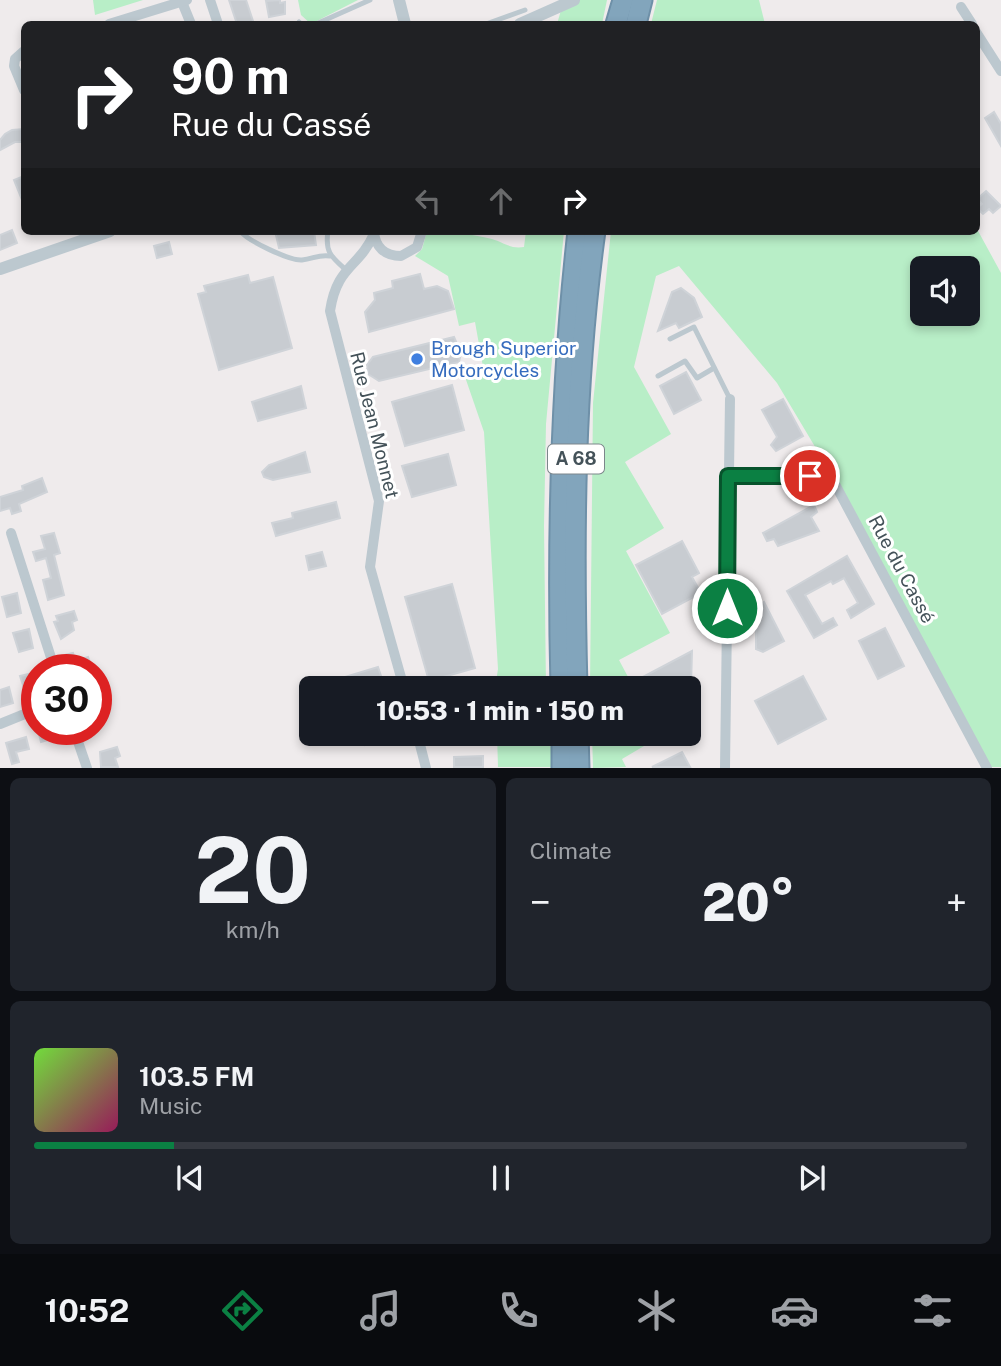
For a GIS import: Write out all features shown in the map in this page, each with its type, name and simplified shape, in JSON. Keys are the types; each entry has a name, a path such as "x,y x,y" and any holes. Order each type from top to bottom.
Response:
{"highway":[{"path":"617,21 622,0"},
{"path":"637,21 642,0"},
{"name":"A 68","path":"561,676 560,470 566,351 578,235"},
{"name":"A 68","path":"577,676 577,433 588,282 594,235"},
{"path":"562,746 562,768"},
{"path":"578,746 579,768"}],"street":[{"path":"210,0 217,21"},
{"path":"399,0 404,21"},
{"path":"527,21 574,0"},
{"path":"119,21 184,1 190,21"},
{"path":"961,7 970,21"},
{"path":"980,38 1001,71"},
{"path":"21,54 15,59 14,66 21,83"},
{"path":"0,269 86,235"},
{"name":"Rue Jean Monnet","path":"372,235 357,258 345,269 332,295 331,324 379,501 370,567 401,676"},
{"path":"375,235 383,251"},
{"name":"Rue Jean Monnet","path":"357,258 383,251 395,256 407,255 417,247 421,235"},
{"path":"725,768 730,399"},
{"name":"Rue du Cassé","path":"728,476 820,477 835,484 987,768"},
{"path":"11,533 50,654"},
{"path":"0,724 21,715"},
{"path":"79,745 87,768"},
{"path":"420,746 426,768"}],"lane":[{"path":"323,21 370,0"},
{"path":"495,21 526,10"},
{"path":"244,235 298,260 319,255 330,257 345,269"},
{"path":"327,235 326,244 330,257"},
{"path":"670,339 694,327 730,399"},
{"path":"658,376 685,361 697,378 714,368"}],"green space":[{"path":"93,0 143,0 95,15"},
{"path":"298,0 358,0 317,21 308,21 301,15"},
{"path":"564,0 607,0 603,21 558,21"},
{"path":"657,0 759,0 764,21 652,21"},
{"path":"980,234 1001,273 1001,767 987,767 842,492 777,383 679,266 656,276 634,367 671,434 625,462 664,528 626,551 670,633 619,660 628,676 590,676 593,403 611,235"},
{"path":"426,235 470,235 524,247 526,235 564,235 546,424 546,676 497,676 484,432 464,374 483,367 475,322 459,326 448,276 415,256 422,249"},
{"path":"497,746 551,746 552,767 498,767"},
{"path":"592,746 644,746 622,759 626,767 593,768"}],"building":[{"path":"229,0 246,0 253,21 236,21"},
{"path":"280,0 280,3 285,2 285,14 269,17 266,1"},
{"path":"994,112 1001,124 1001,146 985,118"},
{"path":"21,129 21,142 15,142 0,150 0,140 12,130"},
{"path":"21,177 21,198 14,180"},
{"path":"986,191 1001,206 993,213 989,209 983,214 980,211 980,196"},
{"path":"12,230 17,243 0,250 0,235"},
{"path":"276,235 315,235 316,245 279,248"},
{"path":"169,242 172,254 157,258 154,246"},
{"path":"420,274 424,289 437,286 448,291 454,309 369,332 365,312 375,300 374,293 393,288 392,281"},
{"path":"248,275 250,283 273,277 292,348 219,370 198,294 206,292 204,286"},
{"path":"681,288 694,298 702,317 679,328 676,323 658,331 672,292"},
{"name":"Brough Superior Motorcycles","path":"454,337 461,353 459,362 379,381 368,374 367,365 373,357"},
{"path":"686,372 701,400 674,414 660,386"},
{"path":"452,385 464,430 405,446 392,402"},
{"path":"301,386 306,408 258,421 252,402"},
{"path":"783,399 803,436 776,451 771,445 777,437 762,410"},
{"path":"305,452 310,472 273,480 264,477 262,472 269,465"},
{"path":"448,454 456,485 412,497 402,466"},
{"path":"42,478 47,492 19,504 21,511 12,514 10,508 0,511 0,497 23,490 22,486"},
{"path":"336,502 340,518 276,536 272,523 293,518 292,513"},
{"path":"814,505 817,512 811,517 819,531 778,546 774,539 767,541 763,533"},
{"path":"54,533 60,553 54,555 64,595 48,600 43,580 51,578 46,558 36,561 33,552 45,549 41,536"},
{"path":"682,541 699,573 692,577 701,593 662,614 636,565"},
{"path":"322,552 326,566 309,570 306,556"},
{"path":"847,556 874,604 851,618 847,610 858,603 844,578 833,584 831,581 805,595 822,624 833,618 837,625 814,638 787,591"},
{"path":"452,584 475,668 447,676 428,676 405,597"},
{"path":"17,593 21,613 7,617 2,597"},
{"path":"764,602 784,641 763,652 756,649 756,629 757,606"},
{"path":"74,611 77,620 72,622 74,630 61,639 54,622 58,621 56,616"},
{"path":"885,628 904,666 878,679 859,641"},
{"path":"29,629 33,648 19,652 13,633"},
{"path":"692,651 691,676 645,676"},
{"path":"378,667 381,676 348,676"},
{"path":"803,676 826,719 778,744 755,701"},
{"path":"9,687 13,703 0,707 0,690"},
{"path":"21,738 21,745 28,745 29,749 16,752 19,762 12,764 6,743"},
{"path":"117,747 120,756 115,758 118,767 101,767 100,752"},
{"path":"682,752 690,767 652,767"},
{"path":"483,756 483,767 454,767 454,757"}],"place":[{"name":"Brough Superior Motorcycles","path":"417,359"}],"route":[{"path":"727,608 728,476 810,476"}]}
